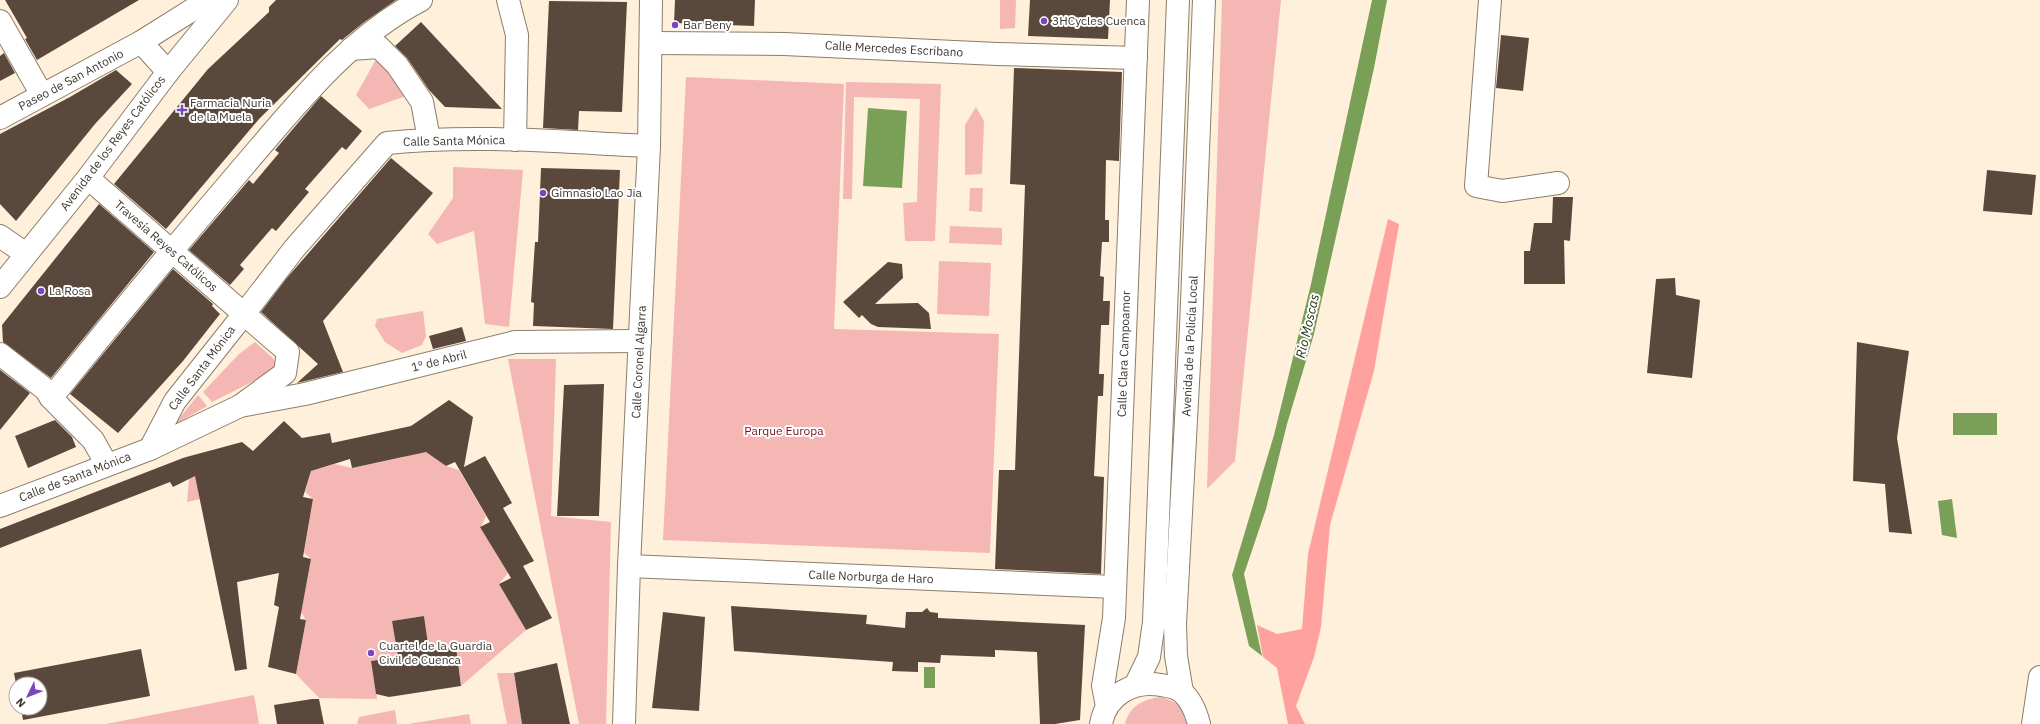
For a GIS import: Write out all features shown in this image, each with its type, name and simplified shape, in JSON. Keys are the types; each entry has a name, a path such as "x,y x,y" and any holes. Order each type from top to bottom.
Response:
{"street":[{"name":"Paseo de San Antonio","path":"0,118 141,42 208,0"},
{"name":"Avenida de los Reyes Católicos","path":"0,287 88,178 168,72 228,0"},
{"path":"51,398 171,250 313,86 351,49 396,13 421,0"},
{"path":"508,0 517,34 515,140"},
{"name":"Calle Coronel Algarra","path":"624,724 629,566 649,146 651,43 650,0"},
{"name":"Calle Clara Campoamor","path":"1102,719 1103,686 1114,618 1114,587 1138,0"},
{"name":"Avenida de la Policía Local","path":"1136,684 1149,657 1154,618 1178,0"},
{"name":"Avenida de la Policía Local","path":"1182,692 1176,656 1175,624 1191,327 1204,0"},
{"path":"1490,0 1476,186 1502,191 1558,183"},
{"path":"0,21 42,95"},
{"path":"141,42 168,72"},
{"name":"Calle Mercedes Escribano","path":"651,43 784,44 997,54 1136,58"},
{"path":"351,49 379,47 397,64 422,102 429,139"},
{"name":"Calle Santa Mónica","path":"150,449 175,401 294,249 387,143 429,139 515,140 649,146"},
{"name":"Travesía Reyes Católicos","path":"88,178 244,314"},
{"path":"0,236 26,254"},
{"name":"Calle Santa Mónica","path":"150,449 240,406 285,373 288,352 244,314"},
{"name":"1º de Abril","path":"240,406 305,394 515,342 640,341"},
{"path":"0,354 45,389 51,398 93,440 107,465"},
{"name":"Calle de Santa Mónica","path":"0,506 150,449"},
{"name":"Calle Norburga de Haro","path":"629,566 1114,587"},
{"path":"2032,724 2040,677"},
{"path":"1102,719 1124,690 1136,684 1153,683 1166,685 1182,692 1193,705 1199,724"}],"green space":[{"path":"1000,0 1016,0 1015,28 1000,29"},
{"path":"1222,0 1281,0 1235,461 1207,489"},
{"path":"378,56 406,96 369,109 356,95"},
{"name":"Parque Europa","path":"686,77 844,84 834,329 999,334 990,553 663,540"},
{"path":"846,82 941,84 935,241 905,241 903,203 917,202 920,99 854,97 852,199 843,199"},
{"path":"976,107 984,121 982,174 965,175 965,125"},
{"path":"453,167 523,170 509,327 485,324 474,231 437,244 428,234 453,198"},
{"path":"970,188 983,188 982,212 969,211"},
{"path":"950,226 1002,228 1002,245 949,243"},
{"path":"939,261 991,263 989,316 937,314"},
{"path":"423,311 426,336 422,345 402,353 385,342 375,326 377,319"},
{"path":"255,342 275,360 275,368 264,376 212,402 203,392 239,354"},
{"path":"508,359 556,359 551,516 611,522 606,724 579,724"},
{"path":"198,395 207,406 173,426"},
{"path":"419,447 446,466 459,470 486,516 481,527 508,573 499,584 526,630 461,686 456,647 429,651 424,616 392,621 398,657 371,661 377,699 319,698 296,674 306,620 301,612 311,559 304,553 313,499 305,492 311,471 335,464 352,468 405,457"},
{"path":"212,450 200,499 187,502 189,479 185,457"},
{"path":"497,673 514,673 522,724 507,724"},
{"path":"254,695 259,724 106,724"},
{"path":"1160,697 1171,700 1179,706 1186,714 1191,724 1125,724 1130,712 1138,704"},
{"path":"395,710 397,724 357,724 359,717"},
{"path":"469,714 471,724 408,724"}],"shaded area":[{"path":"1388,219 1399,224 1374,371 1330,525 1321,627 1314,657 1296,706 1305,724 1288,724 1277,668 1263,657 1257,625 1277,634 1302,629 1308,554"}],"water":[{"name":"Rio Moscas","path":"1372,0 1387,0 1374,68 1314,334 1287,424 1266,509 1244,574 1262,656 1249,646 1232,575 1274,435 1311,284"},
{"path":"868,108 907,111 902,188 863,186"},
{"path":"1953,413 1997,413 1997,435 1953,435"},
{"path":"1952,499 1957,538 1942,535 1938,501"},
{"path":"924,667 935,667 935,688 924,688"}],"building":[{"path":"5,0 139,0 37,60 25,39 27,38"},
{"path":"276,0 396,0 342,40 340,39 259,119 166,229 114,184 208,69 269,12 269,7"},
{"path":"675,0 755,0 754,26 674,23"},
{"path":"1030,0 1110,0 1108,39 1028,36"},
{"path":"549,1 627,2 622,112 579,111 578,130 543,128"},
{"path":"421,22 502,109 445,107 429,90 407,58 395,46"},
{"path":"1501,35 1529,38 1523,91 1496,88"},
{"path":"4,53 15,73 0,81 0,56"},
{"path":"1014,68 1122,72 1119,161 1106,160 1105,220 1109,220 1109,242 1102,242 1100,276 1104,277 1103,301 1110,301 1109,325 1101,325 1099,374 1104,374 1103,396 1098,396 1094,476 1104,477 1101,574 995,569 999,470 1015,470 1025,185 1010,184"},
{"path":"116,70 132,84 95,124 16,221 0,204 0,134 70,97"},
{"path":"321,96 362,131 346,150 342,147 305,189 309,192 276,231 272,228 240,265 244,269 230,285 189,250 249,180 253,184 279,153 275,150"},
{"path":"391,158 433,193 323,321 343,372 297,383 318,364 261,312 286,279"},
{"path":"541,168 620,170 613,329 533,326 534,303 531,302 535,242 538,242"},
{"path":"1987,170 2036,175 2032,215 1983,211"},
{"path":"1553,197 1573,197 1570,241 1564,240 1565,284 1524,284 1524,251 1530,251 1534,223 1552,223"},
{"path":"99,204 154,252 51,378 3,342 2,325"},
{"path":"888,262 902,264 903,278 875,304 918,303 929,313 931,329 878,327 871,324 862,315 859,318 843,302"},
{"path":"173,269 213,304 212,306 220,314 183,361 118,433 70,394"},
{"path":"1675,278 1676,295 1700,300 1692,378 1647,373 1656,279"},
{"path":"462,327 466,341 433,349 429,336"},
{"path":"1857,342 1909,351 1897,438 1912,534 1889,532 1885,484 1853,481"},
{"path":"0,370 30,393 0,430"},
{"path":"604,384 599,516 557,516 564,385"},
{"path":"449,400 473,417 464,467 485,456 512,503 503,508 534,561 523,566 552,618 526,630 499,584 511,578 480,527 490,522 455,462 446,466 426,452 352,468 350,459 311,471 303,497 313,499 303,557 311,559 300,619 306,620 296,674 268,667 279,607 274,605 279,573 237,582 247,669 235,671 195,476 173,487 170,482 0,548 0,529 183,458 242,442 253,451 284,421 302,438 330,433 332,443 411,426"},
{"path":"55,420 72,437 76,447 28,468 15,436"},
{"path":"731,606 867,615 866,624 905,628 906,612 922,612 927,608 930,612 938,613 938,618 1085,625 1080,720 1055,724 1040,724 1037,652 995,650 995,657 941,655 940,663 918,662 918,672 892,671 893,662 734,651"},
{"path":"663,612 705,617 699,711 652,708"},
{"path":"424,616 429,651 456,647 461,686 389,697 376,694 371,661 398,657 392,621"},
{"path":"141,649 150,696 48,715 48,676 15,676 14,673"},
{"path":"557,663 570,724 522,724 514,673"},
{"path":"319,699 324,724 277,724 274,705"},
{"path":"22,716 44,716 23,720"}],"place":[{"name":"3HCycles Cuenca","path":"1044,21"},
{"name":"Bar Beny","path":"675,25"},
{"name":"Farmacia Nuria de la Muela","path":"182,110"},
{"name":"Gimnasio Lao Jia","path":"543,193"},
{"name":"La Rosa","path":"41,291"},
{"name":"Cuartel de la Guardia Civil de Cuenca","path":"371,653"}]}
